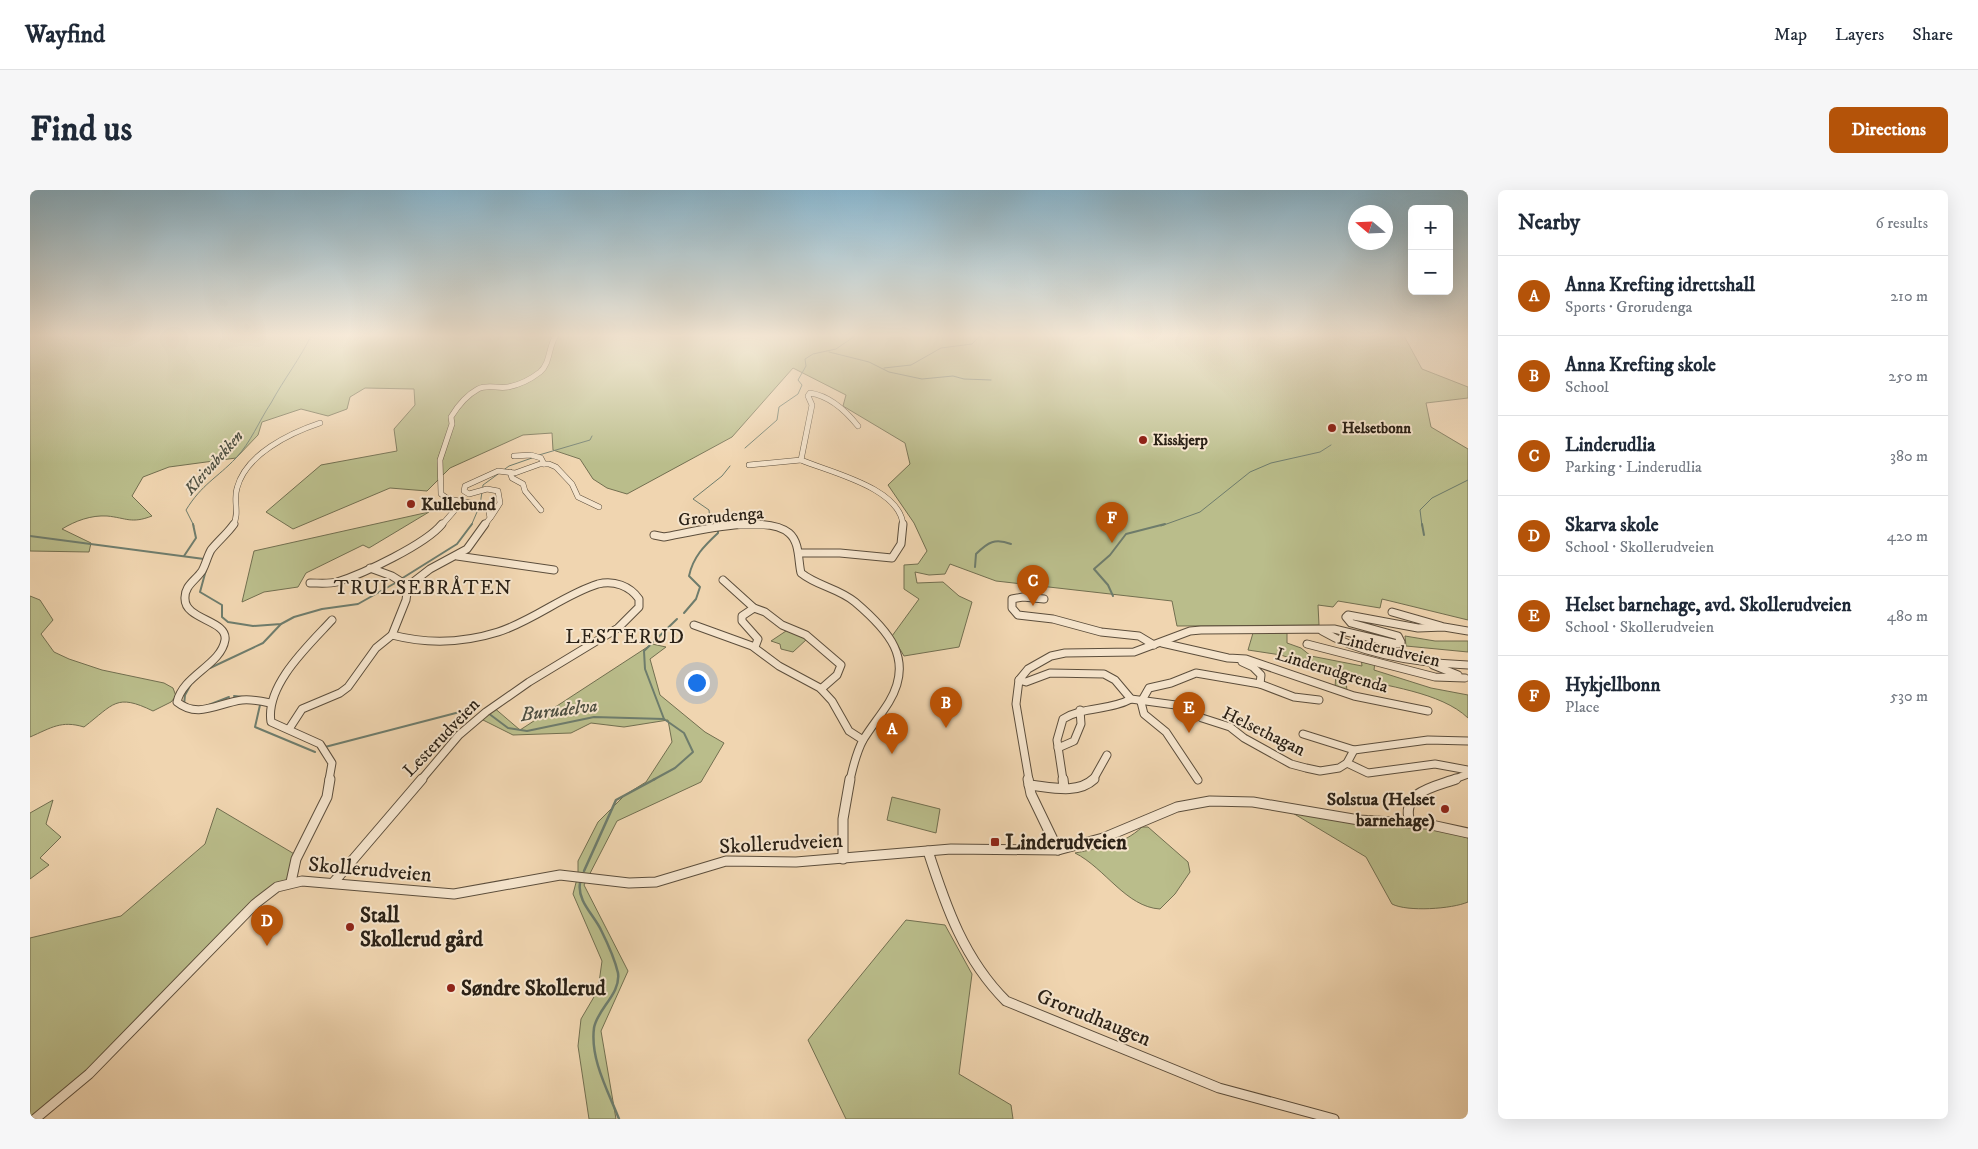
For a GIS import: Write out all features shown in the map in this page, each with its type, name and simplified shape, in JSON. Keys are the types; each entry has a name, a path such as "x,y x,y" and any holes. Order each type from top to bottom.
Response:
{"street":[{"path":"490,518 488,506 448,499 441,494 440,460 452,424 451,417 458,406 478,389 515,385 529,377"},
{"path":"801,460 812,404 808,396 810,392 818,394 844,410 858,426"},
{"path":"264,702 241,700 198,711 185,708 177,702 178,694 214,660 225,639 221,628 195,615 184,601 188,587 205,564 210,551 237,519 236,491 240,479 259,457 273,445 294,433 320,424"},
{"path":"514,456 537,456 541,458 544,464"},
{"path":"749,465 801,460 818,469 848,478 886,497 902,516 904,528 899,550 892,558 840,553 799,553"},
{"path":"289,729 295,718 309,703 342,692 348,687 368,656 392,635 406,600 408,586 430,569 457,556 476,540 500,503 498,491 487,489 469,494 463,488 495,472 510,472 544,464 556,466 572,484 578,497 599,507"},
{"path":"510,472 512,478 523,484 525,491 541,510"},
{"path":"310,583 336,582 370,568 434,534 454,510"},
{"name":"Grorudenga","path":"654,535 664,537 746,526 772,526 788,533 799,553 801,573 811,580 849,597 887,637 897,652 899,675 895,691 883,714 863,740 844,809 841,835 844,859"},
{"path":"457,556 554,570"},
{"path":"370,568 392,576 408,586"},
{"path":"723,580 730,590 748,601 754,608 764,612 782,625 806,636 841,666 837,674 821,689"},
{"name":"Lesterudveien","path":"333,883 459,735 477,717 524,684 624,623 639,607 639,599 628,587 608,583 598,584 512,627 484,636 435,642 413,640 392,635"},
{"path":"1044,599 1017,597 1012,599 1012,608 1018,615 1053,618 1101,632 1139,636 1154,645"},
{"path":"754,608 748,610 742,616 742,621 758,639 755,647"},
{"name":"Linderudveien","path":"1392,612 1444,626 1468,630"},
{"name":"Linderudveien","path":"1019,680 1028,669 1051,656 1134,652 1190,631 1344,630 1397,644 1401,642 1398,636 1355,625 1346,617 1348,615 1361,616 1418,628 1444,626"},
{"path":"264,702 298,658 332,620"},
{"path":"694,624 716,636 755,647 773,662 821,689 835,704 852,736 863,740"},
{"name":"Linderudveien","path":"1322,631 1344,644 1428,664 1466,679"},
{"name":"Linderudgrenda","path":"1162,643 1228,658 1254,667 1261,675 1260,684"},
{"name":"Linderudveien","path":"1307,644 1435,677 1466,679"},
{"name":"Linderudgrenda","path":"1228,658 1246,659 1366,699 1428,711"},
{"name":"Linderudveien","path":"1428,664 1468,665"},
{"path":"1058,850 1036,807 1029,785 1016,704 1019,680 1026,682 1050,673 1104,674 1115,680 1131,699 1141,702 1144,714 1166,732 1198,780"},
{"name":"Linderudgrenda","path":"1141,702 1149,688 1171,683 1190,674 1212,674 1260,684 1294,698 1319,700"},
{"path":"1064,788 1057,733 1063,719 1080,710 1119,707 1131,699"},
{"path":"264,702 271,722 289,729 326,750 332,768 327,798 296,859 291,882"},
{"name":"Helsethagan","path":"1141,702 1183,706 1202,718 1230,727 1244,738 1292,764 1330,771 1347,764"},
{"path":"1058,748 1074,741 1081,724 1080,710"},
{"name":"Helsethagan","path":"1303,734 1347,746 1354,750 1428,740 1468,741"},
{"path":"1354,750 1347,764 1368,773 1435,764 1468,772"},
{"path":"1029,785 1078,788 1090,784 1107,754"},
{"path":"1410,822 1407,808 1409,802 1468,772"},
{"name":"Skollerudveien","path":"34,1119 89,1074 254,904 277,887 291,882 333,883 454,894 560,875 642,883 668,880 726,861 796,862 968,849 1058,850 1103,838 1177,807 1210,801 1238,800 1359,820 1410,822 1468,833"},
{"name":"Grorudhaugen","path":"928,852 958,935 980,976 1006,1001 1219,1088 1333,1119"}],"green space":[{"path":"30,377 785,377 732,437 627,494 607,488 593,479 580,459 553,450 552,433 523,435 450,468 427,491 390,488 293,529 266,512 321,465 397,451 394,429 415,405 414,389 365,388 350,397 347,409 328,416 301,409 262,422 258,435 236,458 169,467 143,477 132,496 152,516 139,520 129,520 95,516 78,521 62,529 91,543 89,552 30,551"},
{"path":"811,377 1443,377 1468,387 1468,398 1426,403 1431,427 1468,449 1468,620 1382,599 1380,608 1338,601 1333,607 1318,605 1319,625 1177,626 1172,601 996,581 950,564 945,574 929,575 915,572 917,583 943,582 959,596 972,602 959,647 904,656 892,636 919,599 904,589 904,565 918,564 927,551 914,523 888,485 910,464 905,443 843,406 846,395"},
{"path":"429,512 369,548 363,545 306,573 298,587 264,592 242,602 254,551"},
{"path":"30,596 40,600 53,620 41,634 54,652 102,670 164,683 173,688 176,696 171,702 153,711 123,702 109,707 84,727 69,724 62,725 30,737"},
{"path":"789,629 807,639 793,652 781,649 780,644 771,641"},
{"path":"1253,633 1287,633 1287,643 1301,648 1311,656 1362,666 1361,658 1375,662 1374,670 1431,688 1468,695 1468,718 1457,709 1443,702 1395,687 1349,677 1346,680 1347,691 1335,687 1336,674 1281,655 1248,650"},
{"path":"1405,636 1435,641 1468,641 1468,652 1406,646"},
{"path":"652,644 666,647 650,659 660,695 705,732 724,743 701,782 617,821 584,885 628,971 601,1031 616,1119 589,1119 578,1046 581,1019 598,990 602,961 573,894 578,875 578,861 598,822 625,795 646,782 672,742 668,720 624,727 591,723 571,733 513,735 477,717 492,706 520,730"},
{"path":"892,797 940,809 936,833 887,820"},
{"path":"53,800 46,824 61,837 40,858 49,865 30,879 30,813"},
{"path":"217,808 296,855 291,882 268,893 62,1099 30,1118 30,938 121,916 205,844"},
{"path":"1291,812 1403,824 1468,838 1468,902 1430,909 1408,908 1392,904 1366,857"},
{"path":"1142,827 1148,827 1188,862 1190,872 1175,894 1160,909 1148,907 1137,902 1075,853 1119,842"},
{"path":"906,920 945,925 972,974 959,1074 1011,1105 1013,1119 846,1119 808,1040"}],"waterway":[{"name":"Kleivabekken","path":"193,524 186,510 204,487 229,465 246,445 286,377"},
{"path":"745,448 777,420 779,407 798,394 802,385 798,380 800,377"},
{"path":"914,377 922,379 939,377"},
{"path":"958,377 991,380"},
{"path":"539,455 590,440 592,436"},
{"path":"1161,526 1200,512 1250,472 1271,463 1320,452 1331,445"},
{"path":"472,524 480,505 483,485 509,466 532,458"},
{"path":"717,525 710,520 709,510 693,499 722,476 730,466"},
{"path":"1422,526 1420,510 1432,498 1468,480"},
{"name":"Kleivabekken","path":"184,556 196,538 193,524"},
{"path":"401,579 457,544 472,524"},
{"path":"1113,596 1108,585 1094,569 1110,555 1126,534 1165,524"},
{"path":"1422,524 1424,535"},
{"path":"684,613 696,599 700,587 689,576 693,563 704,547 718,533 718,530"},
{"path":"30,536 204,559"},
{"path":"975,567 976,554 988,544 996,541 1011,544"},
{"path":"206,570 200,592 222,605 222,617 228,622 253,626 281,624"},
{"path":"281,624 294,617 322,609 358,604 397,582"},
{"path":"664,719 645,669 644,651 677,619"},
{"name":"Burudelva","path":"210,668 263,643 281,624"},
{"name":"Burudelva","path":"184,705 185,695 191,684"},
{"name":"Burudelva","path":"234,696 244,697"},
{"name":"Burudelva","path":"206,706 229,697"},
{"name":"Burudelva","path":"260,705 255,727 315,752"},
{"name":"Burudelva","path":"325,747 479,707"},
{"name":"Burudelva","path":"488,713 508,728 527,731 594,717 664,719"},
{"name":"Burudelva","path":"653,780 675,768 693,752 684,733 664,719"},
{"name":"Burudelva","path":"584,871 616,800 655,779"},
{"name":"Burudelva","path":"580,883 583,902 598,924 618,973 618,981 613,995 596,1021 593,1040 597,1063 619,1119"}],"place":[{"name":"Helsetbonn","path":"1332,428"},
{"name":"Kisskjerp","path":"1143,440"},
{"name":"Kullebund","path":"411,504"},
{"name":"Hykjellbonn","path":"1112,543"},
{"name":"Linderudlia","path":"1033,606"},
{"name":"Anna Krefting skole","path":"946,728"},
{"name":"Helset barnehage, avd. Skollerudveien","path":"1189,733"},
{"name":"Anna Krefting idrettshall","path":"892,754"},
{"name":"Solstua (Helset barnehage)","path":"1445,809"},
{"name":"Linderudveien","path":"995,842"},
{"name":"Stall Skollerud gård","path":"350,927"},
{"name":"Skarva skole","path":"267,946"},
{"name":"Søndre Skollerud","path":"451,988"}],"district":[{"name":"TRULSEBRÅTEN","path":"423,587"},
{"name":"LESTERUD","path":"625,636"}]}
